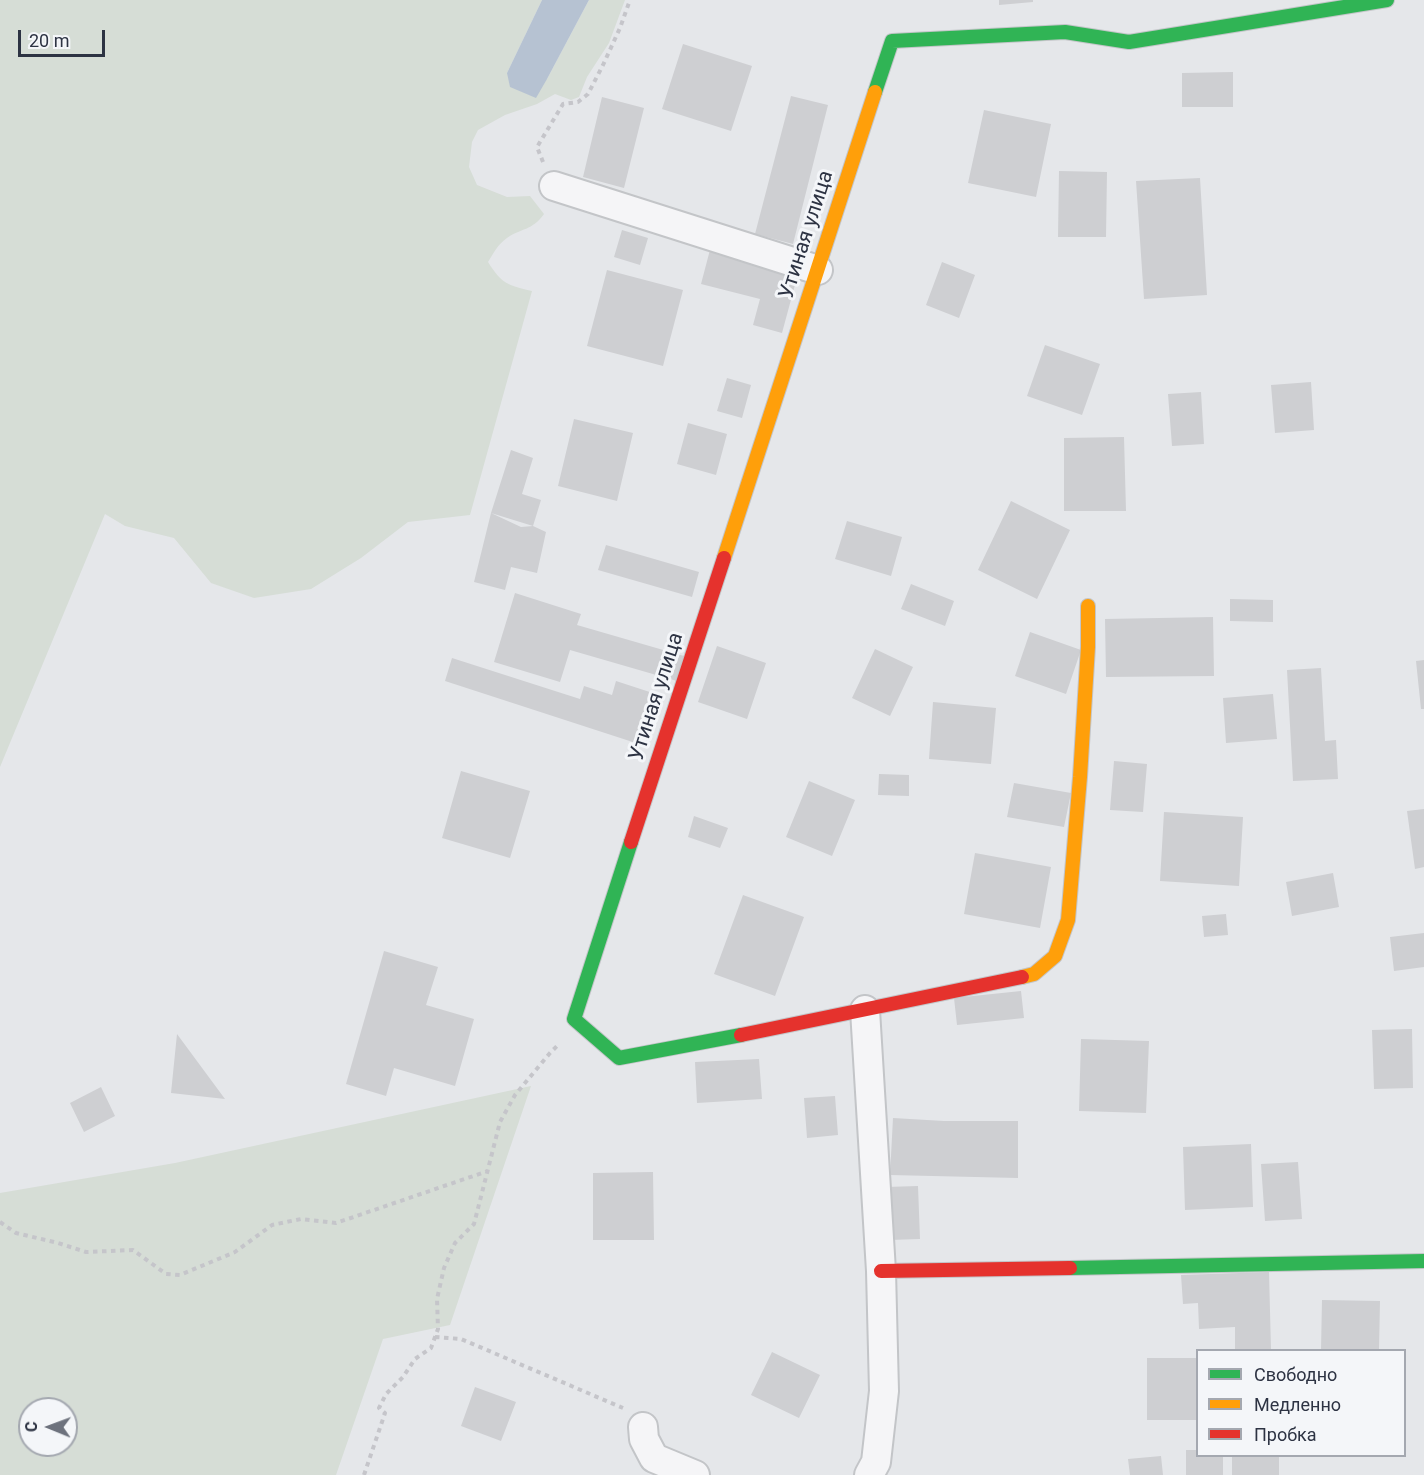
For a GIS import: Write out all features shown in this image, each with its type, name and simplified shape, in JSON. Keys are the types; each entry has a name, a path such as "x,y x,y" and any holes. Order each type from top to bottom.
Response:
{"street":[{"name":"Утиная улица","path":"574,1019 892,41 1065,32 1129,42 1387,0"},
{"path":"554,186 818,270"},
{"path":"574,1019 619,1058 758,1032 1034,974 1055,956 1068,920 1080,777 1088,647 1088,606"},
{"path":"865,1010 881,1271 884,1391 876,1462 869,1475"},
{"path":"881,1271 1424,1261"},
{"path":"643,1427 644,1439 654,1458 694,1475"}],"path":[{"path":"537,147 563,104 578,102 588,94 620,27 630,0"},
{"path":"364,1475 385,1413 379,1408 386,1394 403,1377 414,1359 431,1348 438,1329 437,1299 444,1268 455,1243 474,1224 500,1122 514,1095 561,1042 574,1019"},
{"path":"0,1222 16,1233 86,1252 134,1250 166,1274 180,1275 235,1252 272,1225 301,1219 336,1223 488,1171"},
{"path":"435,1336 461,1339 641,1416 643,1427"}],"shaded area":[{"path":"0,0 542,0 507,73 547,79 589,0 625,0 609,43 587,77 579,97 571,100 555,94 537,104 505,115 478,130 472,142 469,167 477,185 507,197 530,196 544,214 531,226 504,240 488,262 501,279 532,291 470,515 408,522 361,558 311,589 254,598 211,583 174,538 125,526 105,514 0,767"},
{"path":"531,1086 450,1325 383,1339 336,1475 0,1475 0,1193 175,1163"}],"water":[{"path":"542,0 589,0 536,98 510,87 507,73"}],"building":[{"path":"999,0 1033,0 1033,2 999,5"},
{"path":"683,44 752,66 731,131 662,109"},
{"path":"1233,72 1233,107 1182,107 1182,73"},
{"path":"791,96 828,105 793,244 755,234"},
{"path":"602,97 644,108 624,188 583,177"},
{"path":"984,110 1051,124 1036,197 968,183"},
{"path":"1059,171 1107,172 1106,237 1058,237"},
{"path":"1200,178 1207,295 1144,299 1136,181"},
{"path":"622,230 648,238 640,265 614,257"},
{"path":"711,246 799,270 782,333 753,325 760,299 701,284"},
{"path":"942,262 975,275 959,318 926,305"},
{"path":"607,270 683,290 663,366 587,346"},
{"path":"1045,345 1100,364 1082,415 1027,396"},
{"path":"727,378 751,385 742,418 717,411"},
{"path":"1311,382 1314,430 1275,433 1271,385"},
{"path":"1201,392 1204,444 1172,446 1168,394"},
{"path":"574,419 633,433 617,501 558,486"},
{"path":"688,423 727,434 716,475 677,464"},
{"path":"1124,437 1126,511 1064,511 1064,438"},
{"path":"511,450 533,458 522,494 541,500 533,526 491,513"},
{"path":"1011,501 1070,530 1037,599 978,570"},
{"path":"491,513 521,527 533,526 546,532 537,573 511,567 505,590 474,582"},
{"path":"847,521 902,537 891,576 835,559"},
{"path":"606,545 699,572 692,597 598,570"},
{"path":"911,584 954,601 945,626 901,609"},
{"path":"515,593 581,614 577,625 684,656 677,681 570,650 560,682 494,662"},
{"path":"1230,599 1273,600 1273,622 1230,621"},
{"path":"1213,617 1214,676 1106,677 1105,619"},
{"path":"1030,632 1081,650 1066,694 1015,676"},
{"path":"717,646 766,663 747,719 698,702"},
{"path":"875,649 913,667 890,716 852,698"},
{"path":"452,658 580,699 584,686 612,695 616,681 662,696 645,746 445,681"},
{"path":"1424,660 1424,709 1421,709 1416,661"},
{"path":"1321,668 1325,741 1336,740 1338,779 1293,781 1287,670"},
{"path":"1273,694 1277,739 1226,743 1223,698"},
{"path":"933,702 996,708 991,764 929,759"},
{"path":"1114,761 1147,764 1143,812 1110,810"},
{"path":"461,771 530,791 510,858 442,838"},
{"path":"879,774 909,775 909,796 878,795"},
{"path":"809,781 855,800 832,856 786,837"},
{"path":"1014,783 1071,793 1064,827 1007,817"},
{"path":"1424,809 1424,867 1415,869 1407,811"},
{"path":"1164,812 1243,817 1239,886 1160,881"},
{"path":"694,816 728,828 720,848 688,837"},
{"path":"975,853 1051,867 1040,928 964,914"},
{"path":"1333,873 1339,907 1292,916 1286,882"},
{"path":"743,895 804,917 775,996 714,974"},
{"path":"1226,914 1228,935 1204,937 1202,916"},
{"path":"1424,933 1424,967 1394,971 1390,937"},
{"path":"384,951 438,967 426,1005 474,1019 455,1086 394,1068 386,1096 346,1084"},
{"path":"1021,991 1024,1018 957,1025 954,998"},
{"path":"1412,1029 1413,1088 1374,1089 1372,1030"},
{"path":"177,1034 225,1099 171,1093"},
{"path":"1081,1039 1149,1041 1146,1113 1079,1111"},
{"path":"759,1059 762,1099 697,1103 695,1062"},
{"path":"101,1087 115,1116 84,1132 70,1103"},
{"path":"835,1096 838,1135 807,1138 804,1098"},
{"path":"893,1118 1018,1121 1018,1178 890,1175"},
{"path":"1251,1144 1253,1207 1185,1210 1183,1147"},
{"path":"1298,1162 1302,1219 1265,1221 1261,1164"},
{"path":"653,1172 654,1240 593,1240 593,1173"},
{"path":"918,1186 920,1239 889,1240 886,1187"},
{"path":"1269,1272 1271,1349 1235,1349 1235,1327 1199,1329 1198,1303 1183,1304 1181,1275"},
{"path":"1322,1300 1380,1301 1379,1349 1321,1349"},
{"path":"772,1352 820,1375 799,1418 751,1395"},
{"path":"1147,1358 1196,1358 1196,1420 1147,1420"},
{"path":"475,1387 516,1402 501,1441 461,1426"},
{"path":"1186,1450 1196,1450 1196,1457 1223,1457 1223,1475 1186,1475"},
{"path":"1161,1456 1163,1475 1130,1475 1128,1459"},
{"path":"1232,1457 1279,1457 1279,1475 1232,1475"}],"traffic: fast":[{"path":"875,92 892,41 1065,32 1129,42 1387,0"},
{"path":"631,842 574,1019 619,1058 741,1035"},
{"path":"1070,1268 1424,1261"}],"traffic: slow":[{"path":"724,558 875,92"},
{"path":"1022,977 1034,974 1055,956 1068,920 1080,777 1088,647 1088,606"}],"traffic: jam":[{"path":"631,842 724,558"},
{"path":"741,1035 1022,977"},
{"path":"881,1271 1070,1268"}]}
